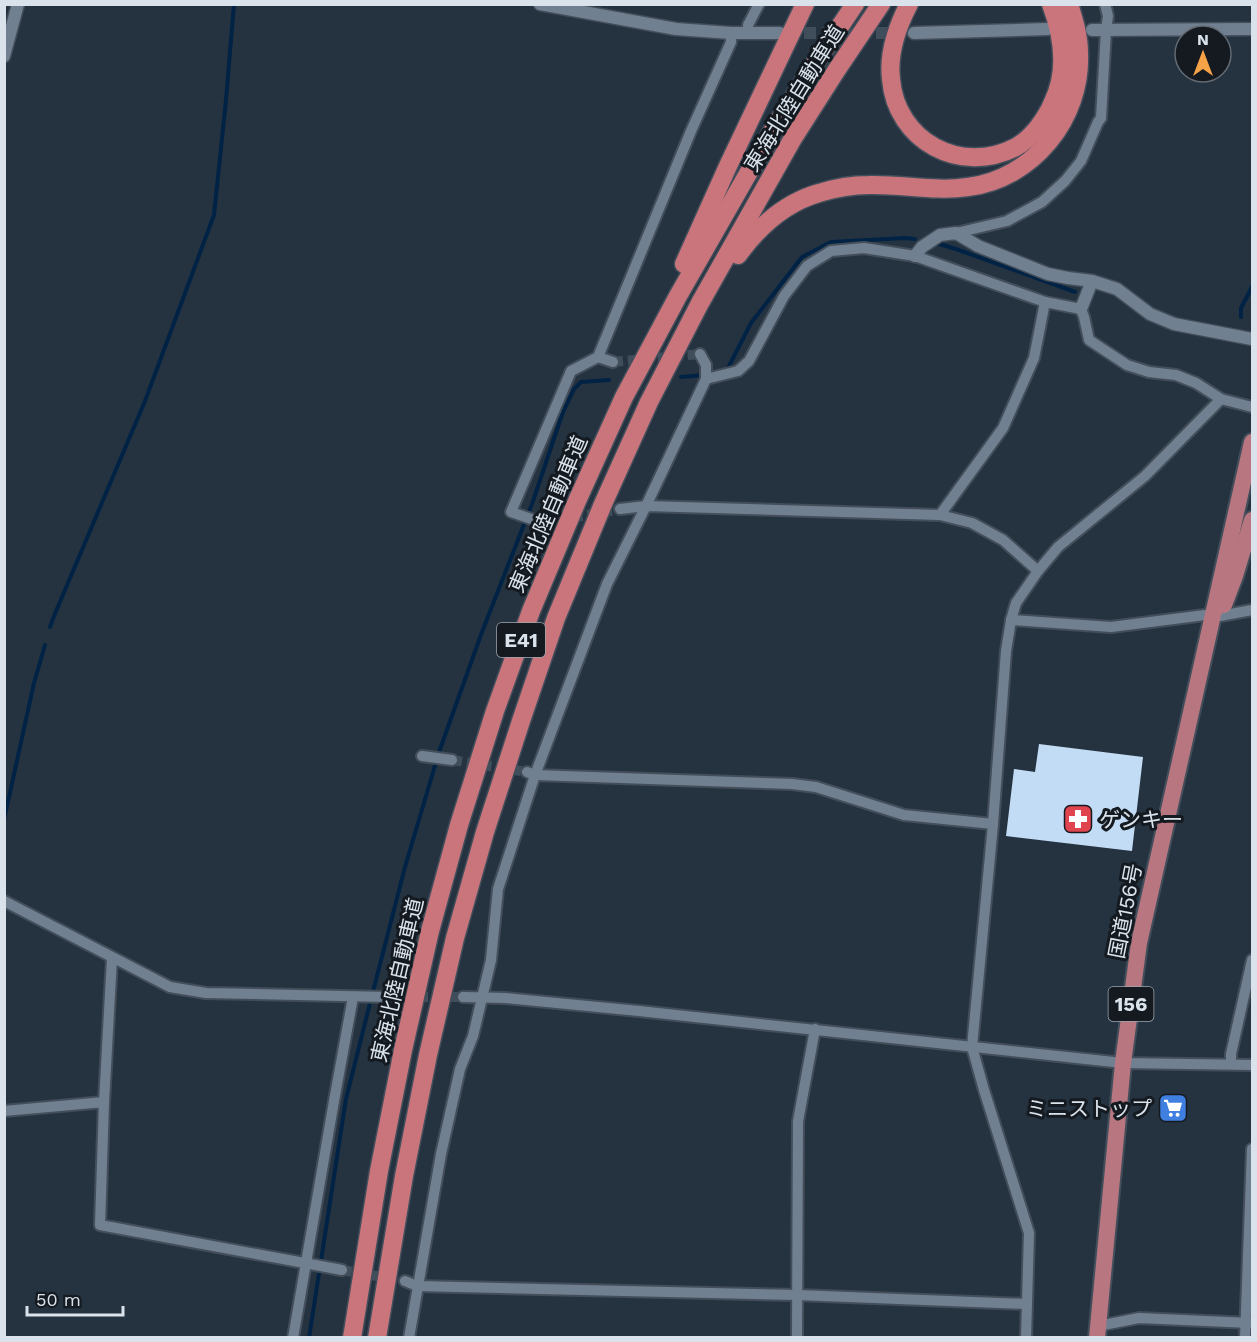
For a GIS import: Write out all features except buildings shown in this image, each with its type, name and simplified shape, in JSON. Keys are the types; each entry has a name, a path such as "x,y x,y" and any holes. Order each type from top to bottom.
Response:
{"highway":[{"path":"624,397 728,166 805,4"},
{"name":"東海北陸自動車道","path":"352,1338 379,1171 430,931 459,825 495,711 531,611 624,397 678,296 773,130 855,4"},
{"name":"東海北陸自動車道","path":"377,1338 406,1165 455,938 485,832 556,618 612,506 648,402 700,303 792,140 881,4"},
{"path":"909,4 896,36 891,56 894,99 904,118 918,136 935,148 955,156 979,158 999,155 1018,146 1035,131 1048,114 1057,93 1062,69 1062,46 1058,22 1051,4"},
{"path":"612,506 629,457 706,307 731,264 752,235 795,202 818,193 870,184 939,190 969,187 997,181 1022,168 1044,148 1062,125 1073,102 1080,54 1076,26 1069,4"},
{"name":"国道156号","path":"1097,1332 1123,1063 1139,942 1200,676 1217,615 1252,442"},
{"name":"国道156号","path":"1217,615 1235,576 1252,520"}],"street":[{"path":"4,56 18,4"},
{"path":"540,4 676,29 731,33 780,33"},
{"path":"748,33 748,25 759,4"},
{"path":"915,256 922,247 939,235 1007,221 1042,202 1065,181 1081,161 1101,118 1108,16 1105,4"},
{"path":"914,33 1048,29"},
{"path":"1092,30 1252,29"},
{"path":"539,522 511,512 572,371 598,357 691,131 731,42 731,33"},
{"path":"956,232 978,246 1048,273 1092,281 1117,289 1150,314 1174,324 1252,339"},
{"path":"706,374 738,371 749,361 784,296 807,266 831,251 864,248 915,256 1045,302 1081,309"},
{"path":"1092,281 1081,309 1089,340 1127,365 1149,372 1176,375 1196,383 1221,399 1252,407"},
{"path":"940,515 1003,428 1034,358 1045,302"},
{"path":"410,1338 417,1286 457,1079 473,1036 491,960 498,889 531,773 607,584 646,506 706,374 700,354"},
{"path":"598,357 614,362"},
{"path":"1026,1338 1029,1233 972,1047 993,824 1006,651 1011,620 1016,603 1058,547 1145,476 1221,399"},
{"path":"612,506 940,515 972,523 1003,540 1038,571"},
{"path":"1011,620 1111,627 1252,610"},
{"path":"425,756 449,760"},
{"path":"531,773 792,784 816,787 904,814 993,824"},
{"path":"4,901 170,987 206,993 386,997"},
{"path":"112,958 100,1225 342,1270"},
{"path":"1231,1064 1231,1054 1252,960"},
{"path":"293,1338 308,1264 334,1101 356,997"},
{"path":"463,997 639,1011 1123,1063 1252,1065"},
{"path":"797,1338 798,1121 815,1029"},
{"path":"4,1111 104,1102"},
{"path":"1245,1338 1249,1323 1252,1149"},
{"path":"405,1281 417,1286 798,1295 1026,1304"},
{"path":"1097,1332 1139,1318 1249,1323"}],"waterway":[{"path":"50,627 145,401 214,215 234,4"},
{"path":"722,371 728,368 751,323 802,257 831,242 915,239"},
{"path":"936,243 1075,292"},
{"path":"1241,317 1241,308 1252,287"},
{"path":"681,377 704,375"},
{"path":"309,1338 346,1099 405,867 439,752 482,632 532,504 563,412 574,389 581,382 609,380"},
{"path":"4,820 34,683 45,645"}],"tunnel":[{"path":"786,33 914,33"},
{"path":"613,362 700,354"},
{"path":"543,523 620,509"},
{"path":"452,760 527,772"},
{"path":"388,997 463,997"},
{"path":"342,1270 405,1281"}],"place":[{"name":"ゲンキー","path":"1078,819"},
{"name":"ミニストップ","path":"1173,1108"}]}
